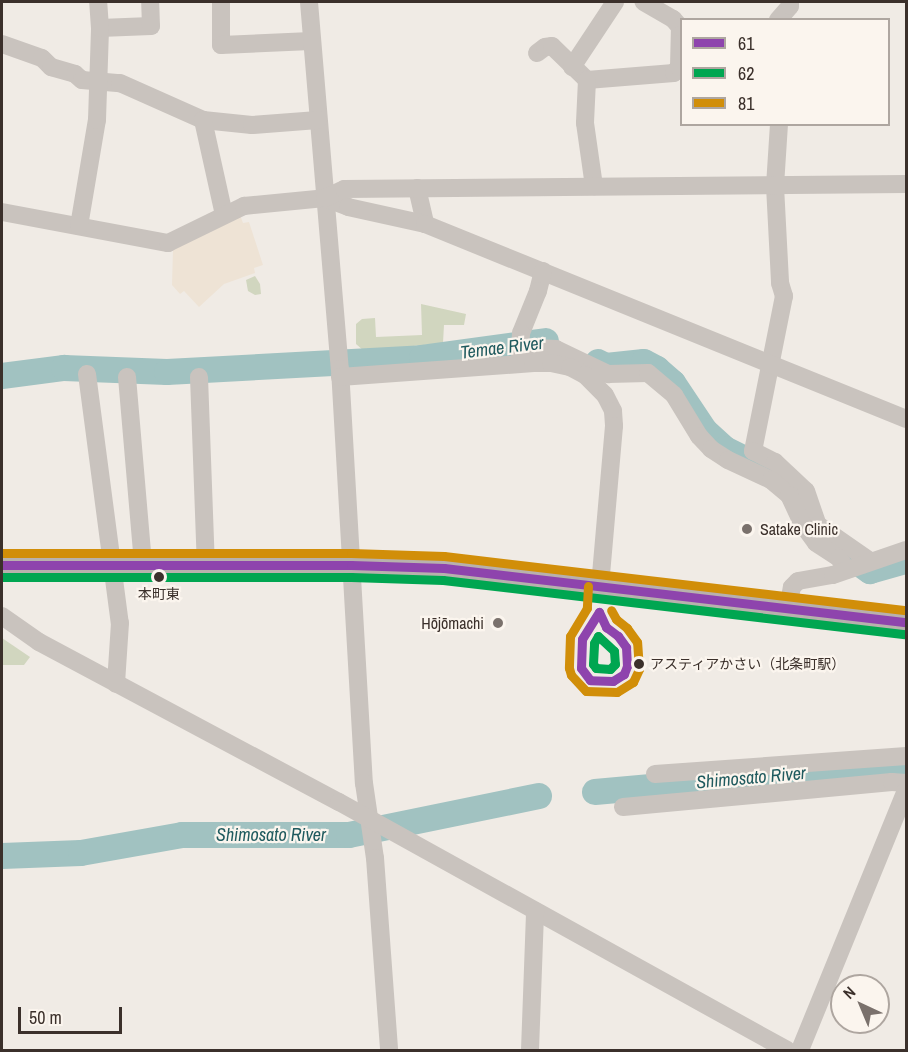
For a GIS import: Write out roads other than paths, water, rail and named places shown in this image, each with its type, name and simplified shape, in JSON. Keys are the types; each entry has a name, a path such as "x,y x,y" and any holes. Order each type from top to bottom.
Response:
{"main road":[{"path":"2,565 206,564 444,568 906,622"}],"street":[{"path":"79,226 97,120 100,28 98,2"},
{"path":"100,28 151,26 150,2"},
{"path":"221,2 221,45 311,41"},
{"path":"309,2 340,377 351,565 357,626 364,783 383,955 389,1050"},
{"path":"572,67 615,2"},
{"path":"537,53 545,47 552,46 587,80 674,73 679,67 680,27 673,19 644,2"},
{"path":"780,18 790,6 790,2"},
{"path":"2,44 42,58 51,67 75,74 82,80 120,83 203,120 252,124 318,120"},
{"path":"587,80 585,123 594,186"},
{"path":"203,120 224,215"},
{"path":"779,126 775,186 780,283 784,296 772,366 753,451 775,462 806,491 818,525 870,561"},
{"path":"2,212 168,243 244,206 325,198 344,189 906,184"},
{"path":"417,188 425,224"},
{"path":"325,198 348,207 425,224 906,419"},
{"path":"543,271 520,345 556,350 608,374 618,376 648,373 674,395 699,436 711,449 728,460 771,480 789,495 802,525 816,543 838,558 847,570"},
{"path":"340,377 533,363 560,365 585,375 605,395 613,411 614,426 600,586"},
{"path":"87,374 120,623 116,684"},
{"path":"127,377 143,564"},
{"path":"200,377 206,564"},
{"path":"788,609 792,587 798,580 833,575 906,550"},
{"path":"2,616 22,632 116,684 369,819 787,1050"},
{"path":"655,774 906,756"},
{"path":"705,770 705,798"},
{"path":"623,807 892,782 906,783"},
{"path":"800,1050 906,790"},
{"path":"530,1050 535,910"}],"waterway":[{"name":"Temae River","path":"2,376 64,368 167,372 422,358 546,341"},
{"name":"Temae River","path":"598,362 606,366 644,362 657,369 673,383 705,431 725,449 781,477"},
{"name":"Temae River","path":"845,553 870,571 906,561"},
{"name":"Shimosato River","path":"595,792 841,770 906,769"},
{"name":"Shimosato River","path":"2,856 81,853 182,835 349,835 539,796"}],"place":[{"name":"Satake Clinic","path":"747,529"},
{"name":"本町東","path":"159,577"},
{"name":"Hōjōmachi","path":"498,623"},
{"name":"アスティアかさい（北条町駅）","path":"639,664"}]}
